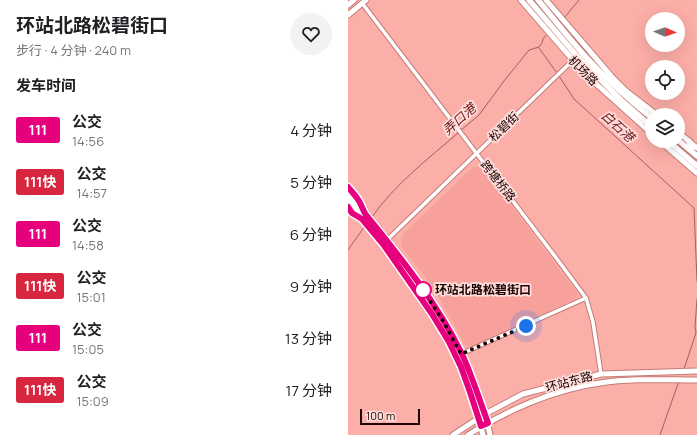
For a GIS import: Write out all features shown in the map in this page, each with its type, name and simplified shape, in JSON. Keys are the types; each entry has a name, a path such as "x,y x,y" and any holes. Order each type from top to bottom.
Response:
{"main road":[{"path":"348,5 354,0"},
{"name":"机场路","path":"521,0 544,28 563,35 579,44 626,90 648,108"},
{"name":"机场路","path":"529,0 553,18"},
{"name":"机场路","path":"538,0 553,18"},
{"name":"机场路","path":"546,0 553,18 576,55 597,77 645,121"},
{"path":"348,15 364,2"},
{"name":"机场路","path":"563,35 572,61 645,128"},
{"name":"机场路","path":"579,44 604,76 629,100 645,113"},
{"path":"685,138 695,150 697,156"},
{"path":"685,144 695,150"},
{"path":"668,148 697,173"},
{"path":"676,148 697,166"},
{"path":"348,194 380,231 385,242 449,342 461,367 483,435"},
{"path":"348,201 376,236 385,242 429,298 461,354 473,380 488,423 490,435"},
{"name":"环站东路","path":"453,435 485,414 523,394 601,374 695,371"},
{"name":"环站东路","path":"468,435 481,426 513,410 575,388 599,383 697,380"}],"street":[{"name":"跨塘桥路","path":"364,2 476,154 557,258 586,298 593,322 601,374"},
{"name":"松碧街","path":"385,242 572,61"},
{"path":"348,187 358,200 365,213"},
{"path":"348,207 352,213 362,219"},
{"path":"461,354 586,298"}],"shaded area":[{"path":"476,166 484,169 577,293 577,297 474,346 468,346 465,344 433,287 404,250 401,245 401,239 403,234 473,167"}],"waterway":[{"name":"弄口港","path":"564,18 579,0"},
{"name":"弄口港","path":"460,131 479,115 529,50 539,47 547,34"},
{"name":"白石港","path":"539,48 557,73"},
{"name":"白石港","path":"559,76 574,99 694,208 697,281"},
{"name":"弄口港","path":"372,217 401,183 458,133"},
{"name":"弄口港","path":"348,250 365,226"},
{"name":"白石港","path":"684,369 696,333 697,299"},
{"name":"白石港","path":"660,435 679,381"}],"bus line":[{"name":"111","path":"348,187 358,200 365,213 387,240 429,298 443,321 460,350 473,380 488,423 481,426 461,367 449,342 432,314 383,244 362,219 352,213 348,207"}],"place":[{"name":"环站北路松碧街口","path":"423,290"}],"route":[{"path":"423,290 443,321 461,354 526,326"}]}
